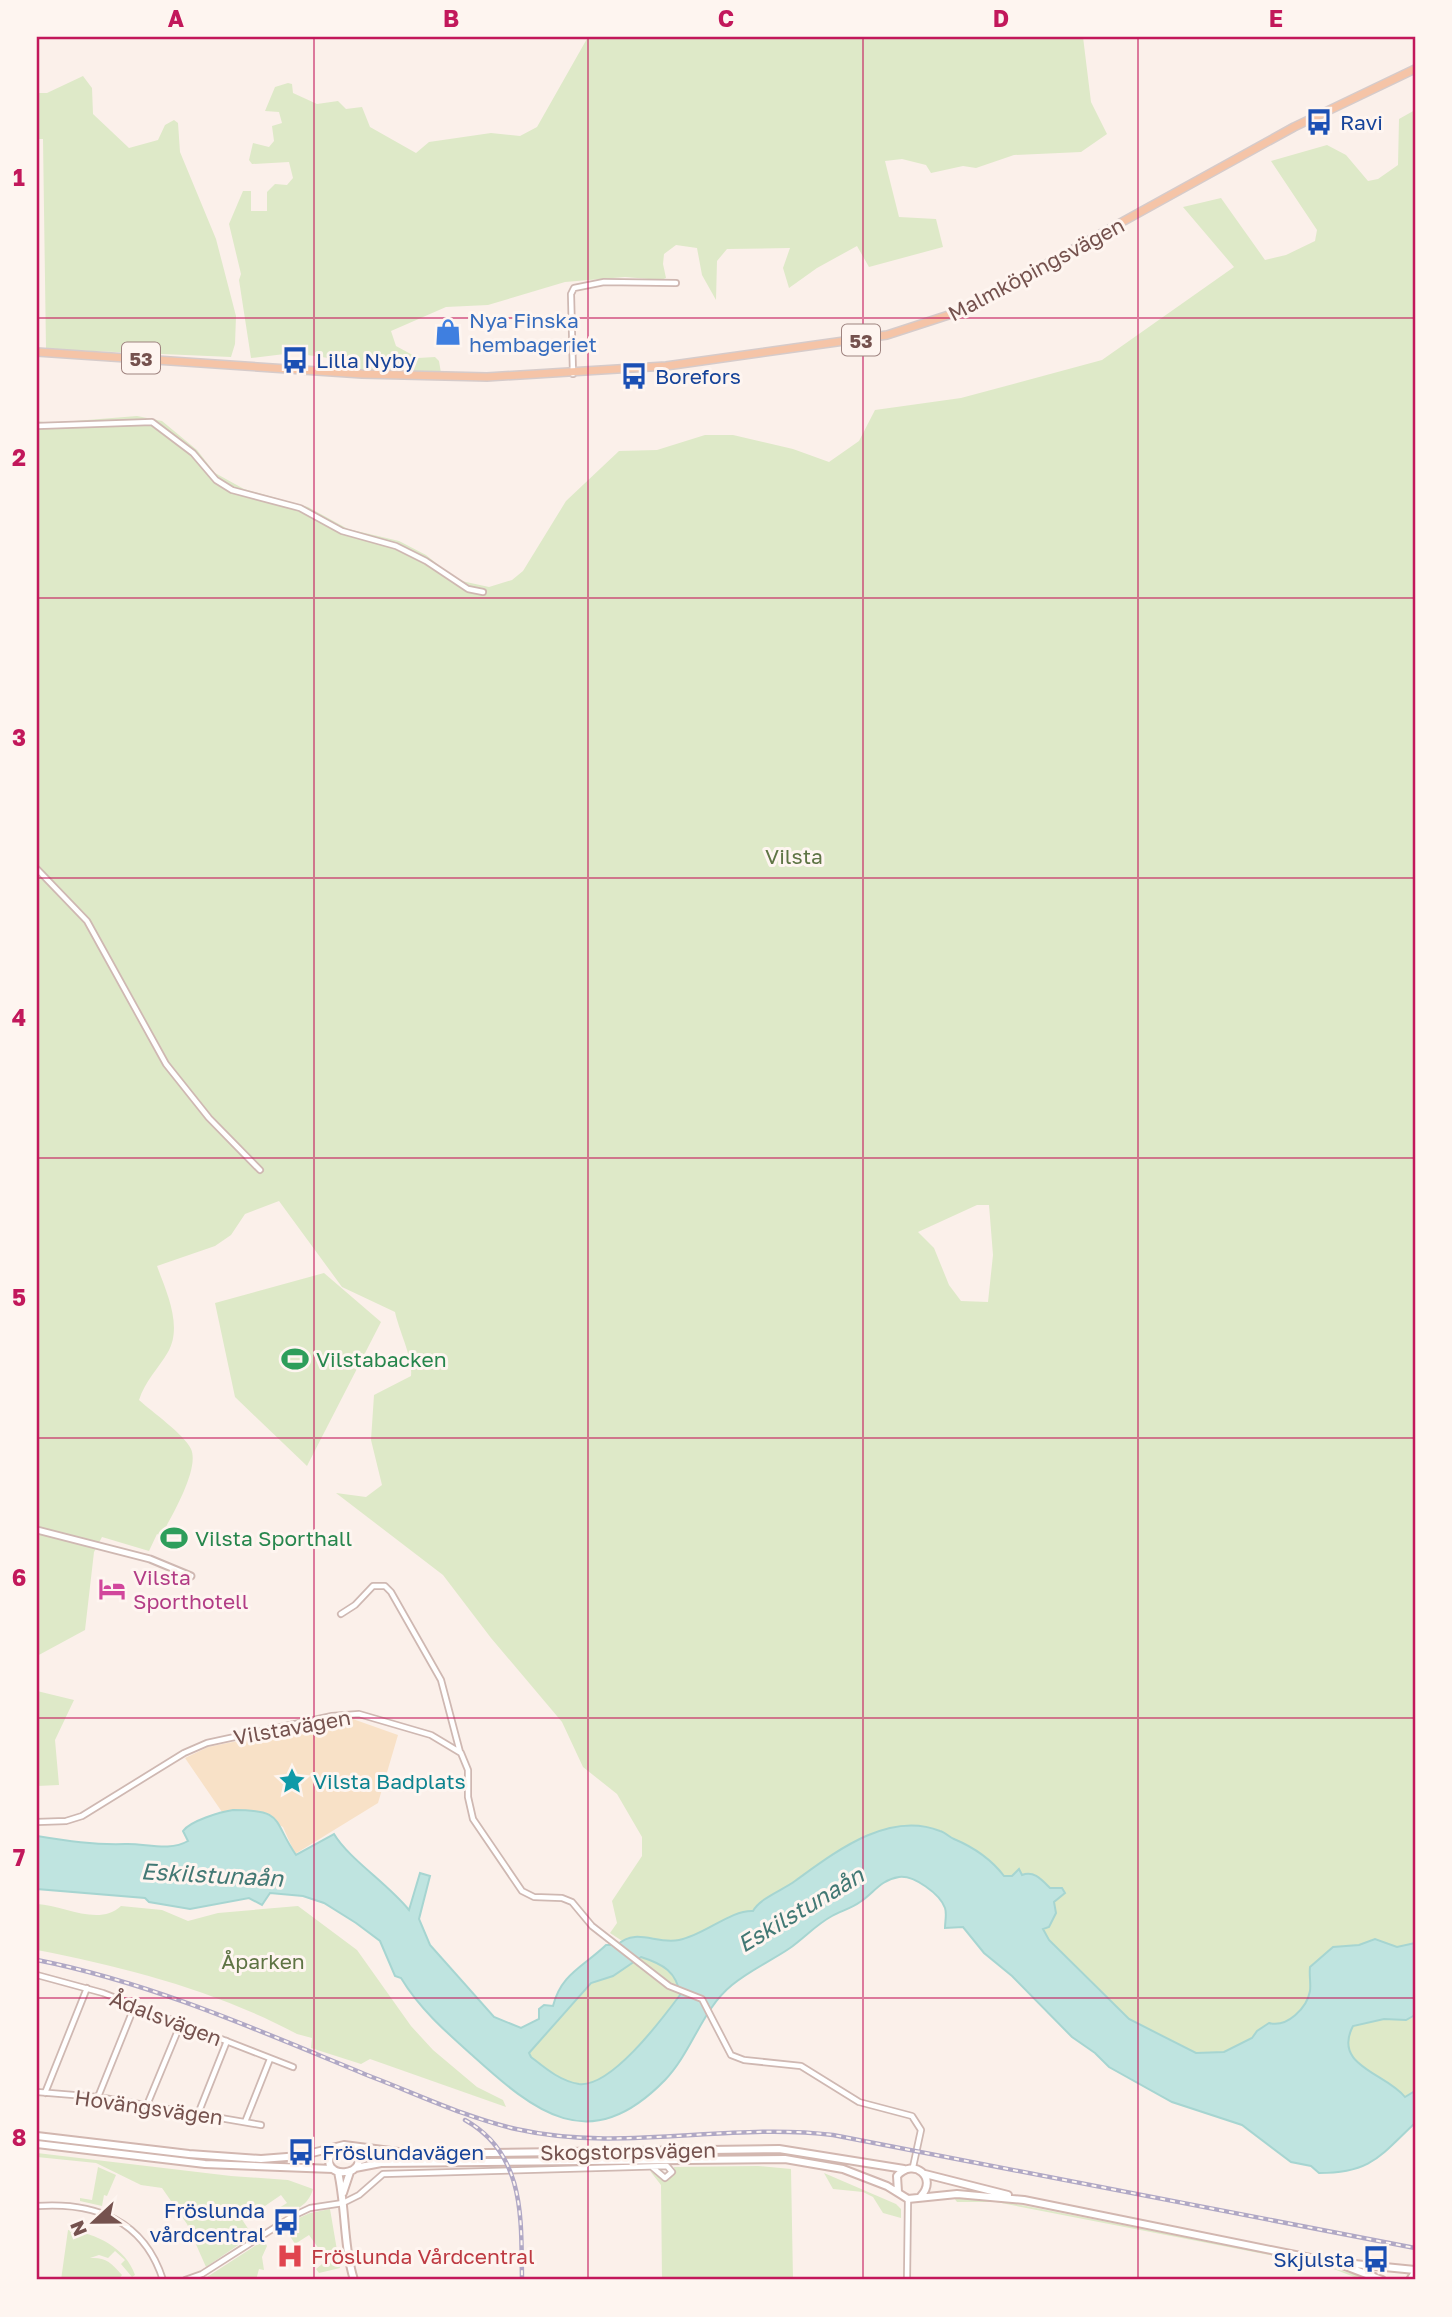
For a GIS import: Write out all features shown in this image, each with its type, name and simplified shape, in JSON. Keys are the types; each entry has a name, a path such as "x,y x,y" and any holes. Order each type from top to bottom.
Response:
{"main road":[{"name":"Malmköpingsvägen","path":"37,352 403,376 573,374 701,363 887,335 938,320 1002,290 1294,127 1415,69"},
{"path":"37,2136 190,2154 261,2159 334,2149 344,2145 352,2148 357,2157 343,2195"},
{"path":"37,2144 205,2164 352,2170"},
{"name":"Skogstorpsvägen","path":"352,2148 414,2154 779,2149 904,2169"},
{"path":"334,2149 330,2160 343,2195 345,2246 354,2280"},
{"name":"Skogstorpsvägen","path":"352,2170 381,2163 773,2159 835,2167 898,2192"},
{"path":"1024,2200 988,2188 925,2174 913,2167 904,2169 896,2181 898,2192 908,2199 921,2196 979,2195 1024,2200 1340,2264 1382,2280"},
{"path":"921,2196 927,2186 925,2174"},
{"path":"1340,2264 1379,2264 1415,2271 1410,2280"}],"street":[{"path":"573,374 571,295 574,288 604,282 676,283"},
{"path":"37,426 152,422 193,453 223,485 240,493 300,508 342,531 396,546 426,561 468,589 482,592"},
{"path":"37,869 69,899 92,928 166,1064 209,1118 260,1170"},
{"path":"37,1530 149,1559 191,1576"},
{"path":"341,1614 355,1605 373,1586 385,1586 391,1592 441,1681 468,1770 468,1797 473,1819 517,1885 534,1897 567,1899 592,1926 617,1942 674,1988 699,1997 711,2013 724,2047 736,2058 801,2066 859,2102 912,2116 921,2130 913,2167"},
{"name":"Vilstavägen","path":"37,1822 66,1821 82,1816 184,1753 207,1743 332,1716 355,1714 415,1730 448,1742 461,1753"},
{"path":"37,1984 38,1975"},
{"name":"Ådalsvägen","path":"38,1975 135,2005 293,2067"},
{"path":"45,2093 87,1988"},
{"path":"98,2097 135,2005"},
{"path":"147,2105 181,2023"},
{"path":"198,2113 227,2041"},
{"path":"245,2122 271,2059"},
{"name":"Hovängsvägen","path":"37,2092 98,2097 261,2125"},
{"path":"186,2280 202,2274 293,2216 310,2208 343,2203 359,2195 383,2174 390,2172 652,2167"},
{"path":"907,2280 908,2199"},
{"path":"37,2206 76,2205 115,2219 148,2249 163,2280"}],"green space":[{"path":"588,37 1083,37 1091,102 1107,134 1081,152 1014,155 976,168 963,166 931,173 926,165 902,159 885,161 899,217 936,219 943,247 869,267 857,246 817,268 789,288 783,268 790,248 727,249 717,261 716,300 702,275 697,248 676,245 664,254 666,278 661,280 625,277 565,282 488,305 446,307 391,331 396,346 418,358 435,357 439,361 441,373 357,371 343,360 293,353 251,358 239,280 241,274 229,224 243,191 251,191 251,211 267,211 267,192 275,184 287,185 293,178 289,162 252,164 249,160 253,143 269,147 274,141 272,126 282,123 279,112 265,111 275,87 292,84 293,93 317,104 338,101 346,109 362,107 370,127 416,153 429,142 491,133 520,136 537,127"},
{"path":"83,76 92,88 93,114 129,148 158,140 165,125 174,120 178,123 180,152 216,239 236,316 235,344 231,357 46,349 43,139 37,139 37,93 47,93"},
{"name":"Vilsta","path":"1415,110 1415,2114 1154,2060 936,1841 865,1857 609,2090 536,2088 525,2039 577,1987 633,1948 610,1933 617,1923 612,1901 642,1856 642,1837 617,1794 583,1767 562,1722 491,1638 443,1575 336,1493 366,1497 382,1485 371,1440 374,1395 411,1376 410,1361 395,1312 342,1287 279,1201 245,1214 231,1235 215,1246 157,1266 172,1309 174,1331 168,1352 148,1381 139,1400 187,1443 193,1458 192,1468 161,1536 157,1534 149,1551 102,1537 94,1552 85,1630 37,1656 37,421 50,423 137,416 162,421 197,450 215,473 244,489 308,507 348,529 399,541 426,555 457,580 489,587 512,580 523,571 566,501 619,451 657,450 705,435 733,435 793,449 829,462 859,441 875,410 961,398 1102,360 1234,267 1183,207 1221,198 1265,260 1286,255 1315,241 1317,230 1271,161 1327,145 1346,155 1368,181 1378,179 1398,165 1399,119","holes":["977,1205 989,1205 993,1255 988,1302 961,1301 949,1285 934,1248 918,1232"]},
{"name":"Vilstabacken","path":"324,1273 381,1322 307,1466 235,1397 215,1303"},
{"path":"37,1691 74,1700 55,1740 59,1785 37,1786"},
{"name":"Åparken","path":"37,1904 92,1915 112,1912 121,1906 162,1910 188,1921 218,1913 298,1906 357,1950 411,2026 433,2050 477,2087 503,2100 506,2107 370,2059 361,2064 311,2048 312,2038 170,1982 37,1950"},
{"path":"37,2153 231,2176 288,2180 313,2189 304,2204 279,2218 274,2211 287,2203 281,2195 243,2221 251,2233 256,2233 206,2267 187,2224 162,2188 141,2185 96,2163 37,2157"},
{"path":"758,2166 791,2169 793,2280 662,2280 661,2185 650,2171 666,2181 675,2174 674,2167"},
{"path":"98,2167 116,2175 107,2196 104,2195 102,2206 80,2201 80,2198 92,2200"},
{"path":"824,2173 896,2204 901,2209 901,2218 883,2213 873,2197 863,2192 833,2189"},
{"path":"954,2198 1006,2202 1320,2265 996,2202 957,2202"},
{"path":"330,2209 340,2268 319,2273 316,2269 327,2260 309,2235 295,2244 283,2225 310,2213"},
{"path":"68,2230 89,2234 109,2244 125,2257 135,2275 132,2277 121,2264 125,2260 115,2251 108,2258 99,2255 90,2258 100,2258 111,2264 122,2275 118,2280 61,2280"},
{"path":"264,2240 267,2246 262,2257 264,2270 259,2269 256,2280 210,2280 207,2277"},
{"path":"1330,2267 1376,2280 1362,2280"}],"sand":[{"name":"Vilsta Badplats","path":"350,1718 398,1735 378,1803 295,1854 283,1827 252,1811 222,1812 185,1758 208,1747"}],"water":[{"name":"Eskilstunaån","path":"233,1810 261,1812 275,1819 296,1855 334,1834 349,1853 409,1910 420,1873 430,1876 419,1919 430,1945 494,2017 521,2028 539,2019 539,2009 544,2005 553,2006 567,1978 606,1945 617,1945 632,1937 671,1941 689,1937 735,1914 753,1911 766,1898 844,1847 882,1830 901,1826 920,1826 944,1832 981,1854 1004,1876 1012,1876 1019,1869 1022,1875 1034,1875 1050,1888 1062,1888 1065,1893 1054,1902 1056,1913 1049,1927 1043,1929 1049,1940 1129,2019 1196,2053 1224,2052 1252,2038 1269,2023 1289,2020 1305,2004 1308,1997 1310,1967 1333,1947 1359,1945 1375,1939 1397,1947 1415,1943 1415,2015 1406,2020 1384,2019 1353,2026 1348,2040 1355,2060 1364,2068 1405,2097 1415,2091 1415,2123 1383,2153 1351,2170 1319,2173 1311,2166 1291,2162 1242,2125 1172,2102 1109,2067 1072,2037 1012,1976 984,1953 963,1927 945,1928 946,1915 942,1903 919,1882 905,1877 882,1884 857,1904 826,1919 790,1948 732,1985 713,2006 674,2069 637,2104 612,2117 587,2121 564,2118 541,2109 495,2076 442,2028 401,1978 395,1976 380,1941 324,1903 303,1896 270,1893 262,1905 249,1898 190,1909 149,1902 145,1898 37,1889 37,1836 91,1843 173,1846 188,1841 183,1831 192,1824 206,1817","holes":["641,1957 668,1970 676,1980 680,1995 649,2035 620,2064 592,2082 579,2084 559,2077 531,2057 529,2053 591,1983 613,1976"]}],"railway":[{"path":"37,1960 165,1995 443,2106 516,2129 556,2136 595,2138 754,2132 833,2135 1415,2248"},
{"path":"465,2120 485,2134 500,2151 510,2170 520,2212 522,2280"}],"place":[{"name":"Ravi","path":"1319,122"},
{"name":"Nya Finska hembageriet","path":"448,332"},
{"name":"Lilla Nyby","path":"295,360"},
{"name":"Borefors","path":"634,376"},
{"name":"Vilstabacken","path":"295,1359"},
{"name":"Vilsta Sporthall","path":"174,1538"},
{"name":"Vilsta Sporthotell","path":"112,1589"},
{"name":"Vilsta Badplats","path":"292,1781"},
{"name":"Fröslundavägen","path":"301,2152"},
{"name":"Fröslunda vårdcentral","path":"286,2222"},
{"name":"Fröslunda Vårdcentral","path":"290,2256"},
{"name":"Skjulsta","path":"1376,2259"}]}
